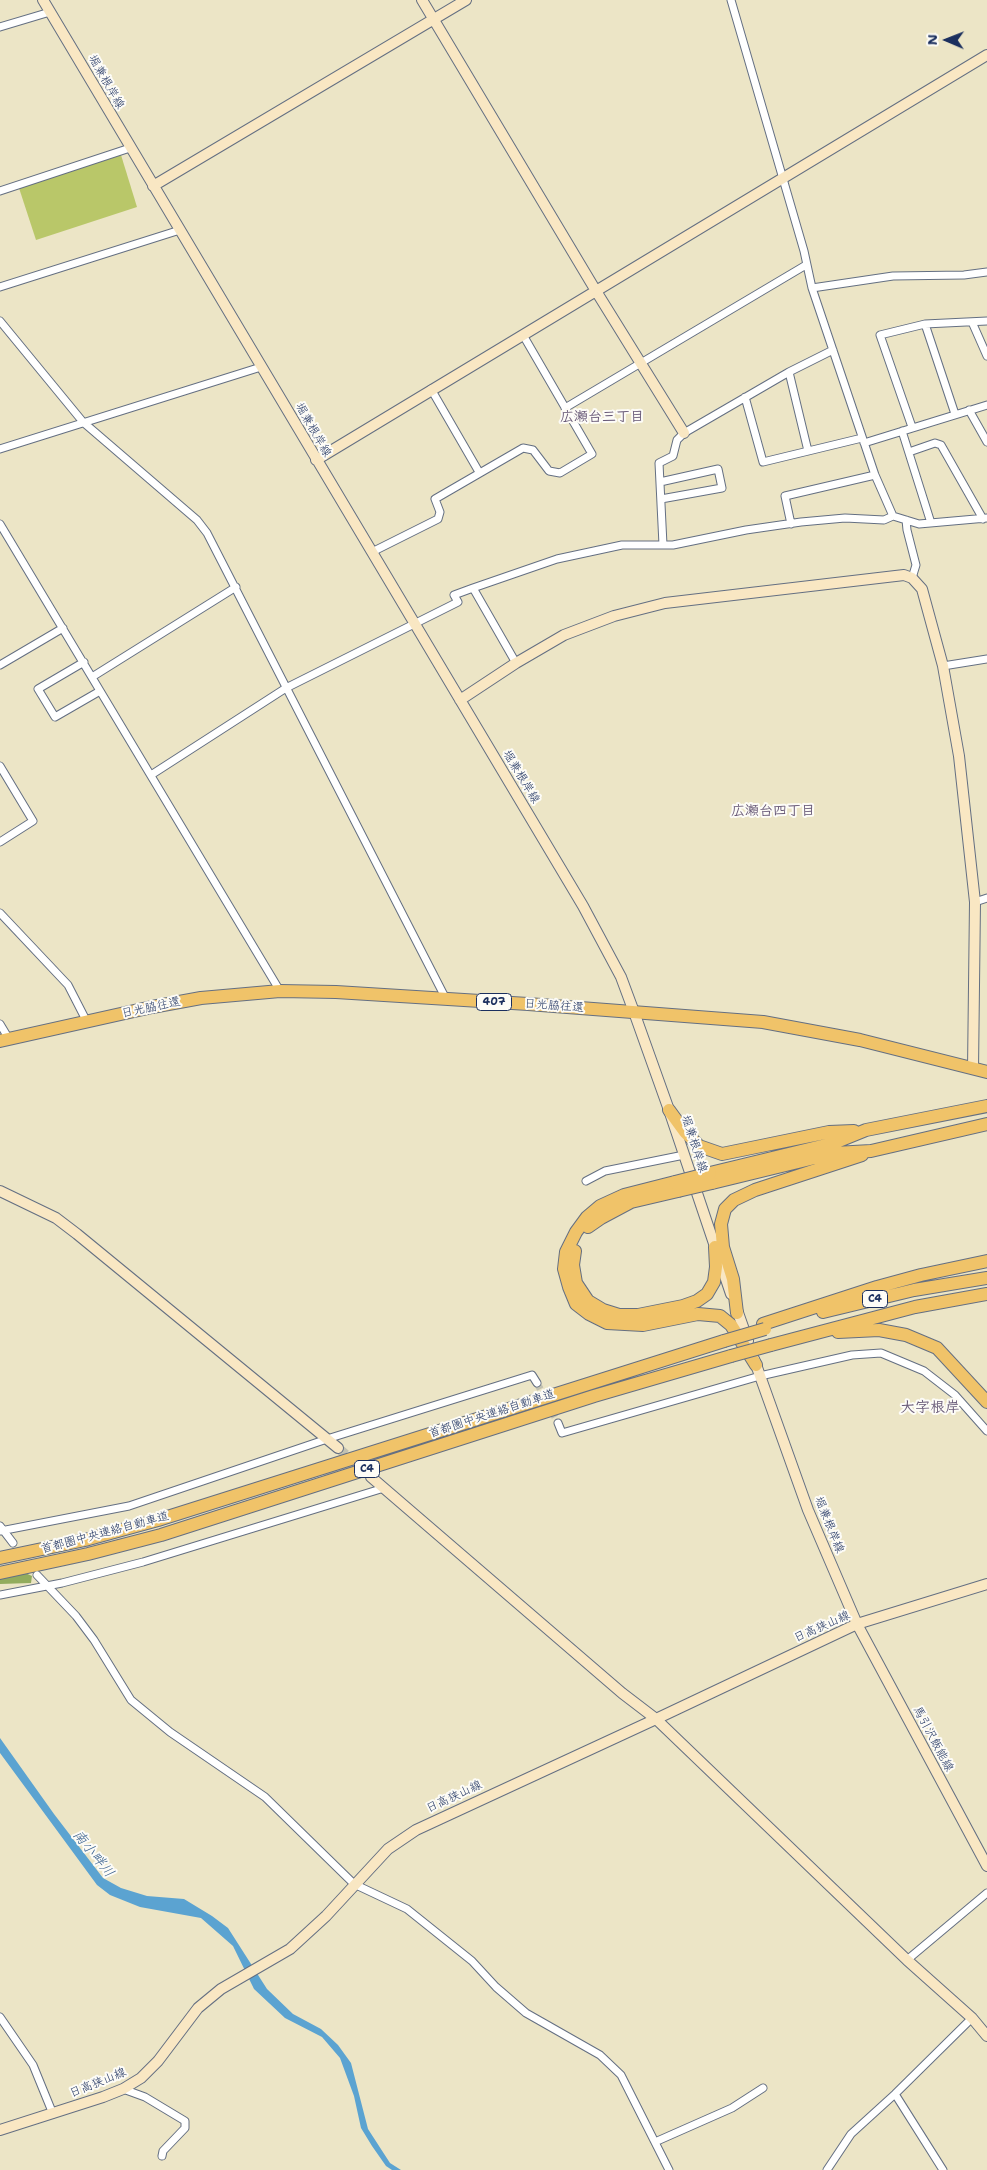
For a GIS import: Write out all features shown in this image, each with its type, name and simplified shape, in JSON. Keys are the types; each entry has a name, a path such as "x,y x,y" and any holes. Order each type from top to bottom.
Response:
{"highway":[{"name":"日光脇往還","path":"4,1040 177,1002 219,995 280,991 386,994 446,1000 727,1018 804,1029 987,1072"},
{"path":"670,1110 699,1146 722,1154 829,1132 866,1130 987,1106"},
{"path":"738,1313 733,1280 723,1247 721,1224 725,1209 734,1200 755,1190 840,1164 871,1151 987,1124"},
{"path":"711,1178 834,1143 866,1130"},
{"path":"758,1370 731,1325 720,1316 698,1314 642,1325 607,1322 589,1314 576,1304 564,1269 566,1252 576,1232 600,1206 624,1195 835,1153 871,1151"},
{"path":"676,1186 631,1202 590,1225 575,1250 573,1265 576,1282 588,1301 603,1310 619,1315 638,1315 664,1311 697,1301 707,1294 714,1282 716,1267 715,1247"},
{"path":"764,1327 877,1287 987,1261"},
{"name":"C4","path":"764,1327 914,1290 987,1278"},
{"name":"首都圏中央連絡自動車道","path":"0,1573 88,1554 161,1535 594,1396 731,1356 907,1309 987,1294"},
{"name":"首都圏中央連絡自動車道","path":"0,1558 84,1540 158,1520 764,1327"},
{"path":"816,1333 878,1330 906,1335 937,1348 987,1402"}],"street":[{"name":"堀兼根岸線","path":"43,0 583,906 621,977 670,1110 715,1247 808,1510 857,1624"},
{"path":"422,0 596,291 684,433"},
{"path":"153,186 466,0"},
{"path":"731,0 783,178 812,288 875,475 893,516"},
{"path":"0,27 50,12"},
{"path":"316,460 431,389 987,56"},
{"path":"0,191 130,148"},
{"path":"0,287 180,230"},
{"path":"565,408 806,265"},
{"path":"812,288 893,276 964,275 987,272"},
{"path":"0,321 83,422 197,520 207,533 446,1000"},
{"path":"972,322 987,356"},
{"path":"912,427 880,335 925,324 987,322"},
{"path":"925,324 954,414"},
{"path":"372,552 438,519 440,512 435,499 523,448 533,450 549,470 560,473 592,454 523,335"},
{"path":"663,545 659,464 673,456 677,440 684,433 789,372 833,350"},
{"path":"0,449 261,367"},
{"path":"789,372 808,451"},
{"path":"431,389 479,472"},
{"path":"745,398 763,462 902,431 987,405"},
{"path":"969,410 987,442"},
{"path":"902,431 930,523"},
{"path":"151,775 286,688 458,602 454,595 557,559 622,545 673,545 791,524 845,518 884,520 893,516 919,524 985,518 941,445 935,443 909,452"},
{"path":"660,482 718,469 722,488 661,499"},
{"path":"791,524 785,496 875,475"},
{"path":"906,520 916,565 912,578"},
{"path":"0,524 280,991"},
{"path":"460,700 516,663 564,635 588,624 665,603 904,575 912,578 922,589 944,666 959,756 975,902 973,1069"},
{"path":"92,677 236,587"},
{"path":"472,588 516,663"},
{"path":"0,665 63,628"},
{"path":"944,666 987,659"},
{"path":"84,662 38,688 55,717 100,691"},
{"path":"0,766 33,821 0,842"},
{"path":"975,902 987,898"},
{"path":"0,913 68,985 87,1022"},
{"path":"0,1024 4,1040"},
{"path":"586,1181 605,1170 684,1154"},
{"path":"0,1192 56,1218 338,1448"},
{"path":"558,1423 562,1433 758,1370 852,1355 881,1353 924,1371 956,1395 987,1431"},
{"path":"1,1529 129,1506 327,1439 532,1374 537,1384"},
{"path":"371,1477 622,1693 656,1719 907,1960 972,2018 987,2036"},
{"path":"0,1595 47,1586 143,1562 384,1488"},
{"path":"1,1529 13,1543"},
{"path":"37,1575 76,1616 94,1640 131,1700 170,1732 265,1797 354,1884 407,1909 472,1961 496,1988 526,2013 600,2056 621,2075 669,2170"},
{"name":"日高狭山線","path":"0,2130 123,2089 150,2071 203,2003 221,1989 290,1949 326,1916 388,1849 416,1830 857,1624 987,1584"},
{"name":"馬引沢飯能線","path":"857,1624 987,1866"},
{"path":"907,1960 987,1893"},
{"path":"0,2017 33,2065 52,2114"},
{"path":"827,2170 851,2134 895,2094 972,2018"},
{"path":"655,2142 732,2108 763,2088"},
{"path":"123,2089 145,2096 185,2121 186,2128 163,2151 162,2156"},
{"path":"895,2094 943,2170"}],"green space":[{"path":"121,155 137,207 36,240 19,188"},
{"path":"21,1571 32,1576 31,1583 0,1584 0,1577"}],"water":[{"path":"0,1738 54,1814 103,1878 121,1888 147,1896 184,1899 212,1916 228,1928 267,1989 293,2014 321,2029 338,2045 351,2063 368,2129 390,2163 401,2170 392,2170 386,2166 361,2128 354,2096 340,2058 322,2037 285,2018 254,1989 233,1946 201,1918 140,1907 110,1895 97,1885 0,1753"}],"tunnel":[{"path":"537,1383 558,1423"},
{"path":"338,1448 367,1473"}],"district":[{"name":"広瀬台三丁目","path":"602,417"},
{"name":"広瀬台四丁目","path":"773,811"},
{"name":"大字根岸","path":"930,1408"}],"water label":[{"name":"南小畔川","path":"93,1854"}]}
